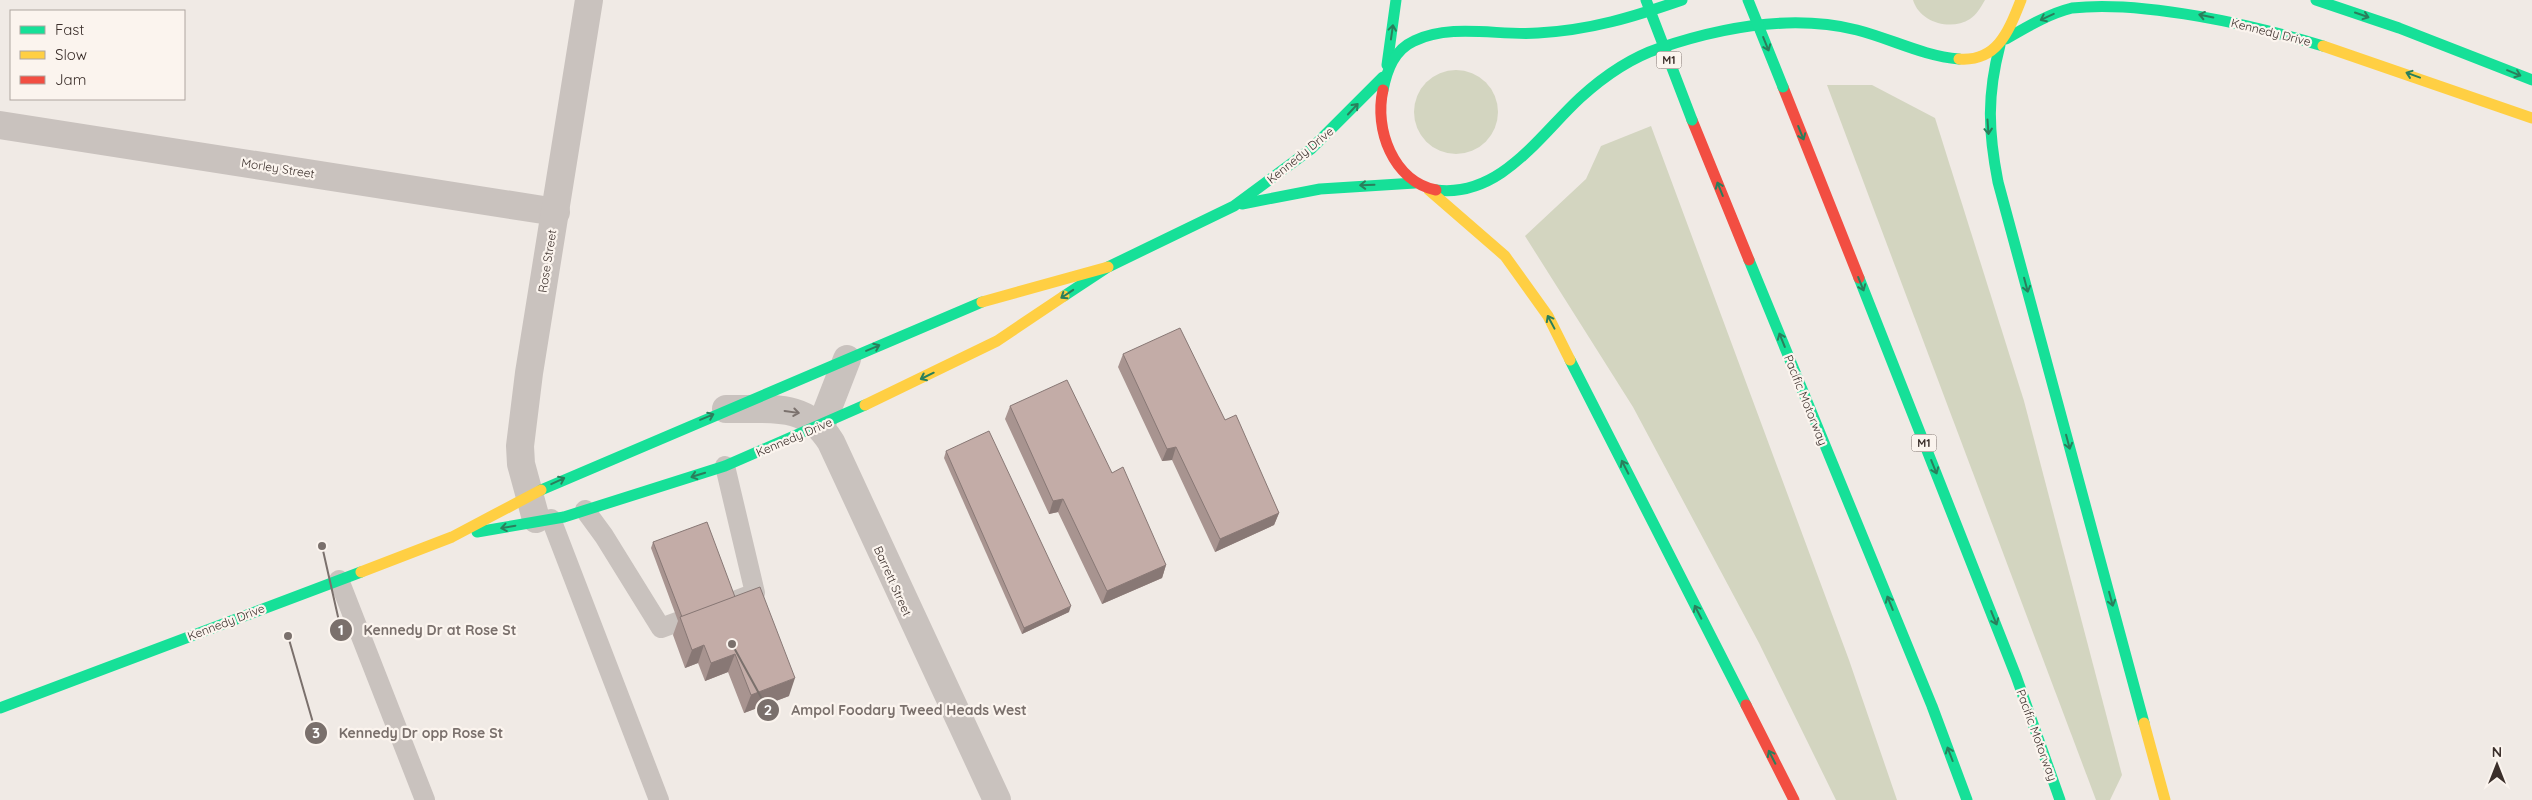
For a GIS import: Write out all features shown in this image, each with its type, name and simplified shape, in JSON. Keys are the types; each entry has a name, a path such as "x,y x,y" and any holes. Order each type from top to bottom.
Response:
{"main road":[{"path":"1396,0 1387,64 1383,77 1381,128 1393,159 1415,183 1429,190 1505,256 1548,316 1794,800"},
{"name":"Pacific Motorway","path":"1646,0 1692,120 1932,706 1967,800"},
{"path":"1387,64 1405,45 1427,35 1458,31 1520,34 1588,28 1628,19 1682,0"},
{"name":"Pacific Motorway","path":"1748,0 2016,676 2060,800"},
{"path":"2021,0 2015,21 2003,42 1990,80 1987,108 1989,139 2165,800"},
{"path":"2316,0 2398,28 2532,80"},
{"name":"Kennedy Drive","path":"1429,190 1458,191 1487,182 1537,142 1594,86 1636,57 1700,36 1746,26 1833,25 1867,33 1920,52 1958,60 1980,57 2003,42 2059,12 2080,6 2107,4 2151,6 2248,25 2328,46 2532,118"},
{"name":"Kennedy Drive","path":"452,537 544,520 586,510 725,466 821,426 997,341 1108,266 1234,206 1311,149 1383,77"},
{"name":"Kennedy Drive","path":"1234,206 1320,189 1415,183"},
{"name":"Kennedy Drive","path":"0,708 452,537 553,483 982,302 1108,266"}],"street":[{"name":"Rose Street","path":"544,520 530,496 521,464 520,446 529,373 589,0"},
{"name":"Morley Street","path":"0,125 556,212"},
{"path":"726,409 800,412 821,426 847,359"},
{"name":"Barrett Street","path":"821,426 831,442 908,613 997,800"}],"lane":[{"path":"586,510 661,628 755,593 725,466"},
{"path":"544,520 659,800"},
{"path":"339,580 425,800"}],"green space":[{"path":"1913,0 1985,0 1977,13 1970,19 1962,23 1945,24 1937,23 1922,14"},
{"path":"1448,70 1464,70 1480,77 1491,88 1498,104 1495,128 1486,142 1480,147 1464,154 1448,154 1432,147 1421,136 1414,120 1414,104 1421,88 1432,77"},
{"path":"1827,85 1872,85 1935,118 2024,401 2122,775 2110,800 2096,800"},
{"path":"1651,126 1849,660 1897,800 1836,800 1759,643 1633,407 1525,236 1586,179 1601,146"}],"building":[{"path":"1180,328 1225,420 1236,415 1279,513 1220,539 1176,447 1167,449 1123,354"},
{"path":"1067,380 1112,473 1123,467 1166,565 1107,591 1063,499 1053,501 1010,406"},
{"path":"989,431 1071,606 1024,628 946,451"},
{"path":"707,522 735,597 682,617 653,542"},
{"path":"760,587 795,678 751,695 735,654 711,663 704,645 692,650 680,617"}],"traffic: fast":[{"path":"1387,65 1396,0"},
{"path":"1646,0 1692,120"},
{"path":"1383,90 1389,68 1396,55 1407,45 1428,36 1459,31 1538,33 1576,29 1629,17 1682,0"},
{"path":"1748,0 1783,87"},
{"path":"2316,0 2399,28 2532,80"},
{"path":"2006,39 2038,21 2063,11 2072,8 2100,6 2164,11 2198,16 2265,30 2323,46"},
{"path":"1436,190 1459,190 1480,184 1499,174 1533,146 1580,98 1617,69 1649,52 1708,34 1757,25 1782,23 1832,25 1857,30 1933,54 1959,59"},
{"path":"2000,45 1993,80 1990,113 1992,146 1998,182 2144,723"},
{"path":"1064,296 1108,267 1234,206 1311,149 1383,77"},
{"path":"1242,204 1320,189 1415,183"},
{"path":"1749,260 1932,706 1967,800"},
{"path":"1859,278 2016,676 2060,800"},
{"path":"541,490 982,302"},
{"path":"1570,360 1746,705"},
{"path":"477,532 564,517 725,466 865,405"},
{"path":"0,708 361,572"}],"traffic: slow":[{"path":"1959,59 1972,59 1993,50 2006,33 2021,0"},
{"path":"2323,46 2532,118"},
{"path":"1429,190 1505,256 1548,316 1570,360"},
{"path":"982,302 1108,267"},
{"path":"865,405 997,341 1064,296"},
{"path":"361,572 452,537 541,490"},
{"path":"2144,723 2165,800"}],"traffic: jam":[{"path":"1783,87 1859,278"},
{"path":"1383,90 1381,121 1390,151 1398,165 1408,176 1421,185 1436,190"},
{"path":"1692,120 1749,260"},
{"path":"1746,705 1794,800"}],"place":[{"name":"Kennedy Dr at Rose St","path":"322,546"},
{"name":"Kennedy Dr opp Rose St","path":"288,636"},
{"name":"Ampol Foodary Tweed Heads West","path":"732,644"}]}
